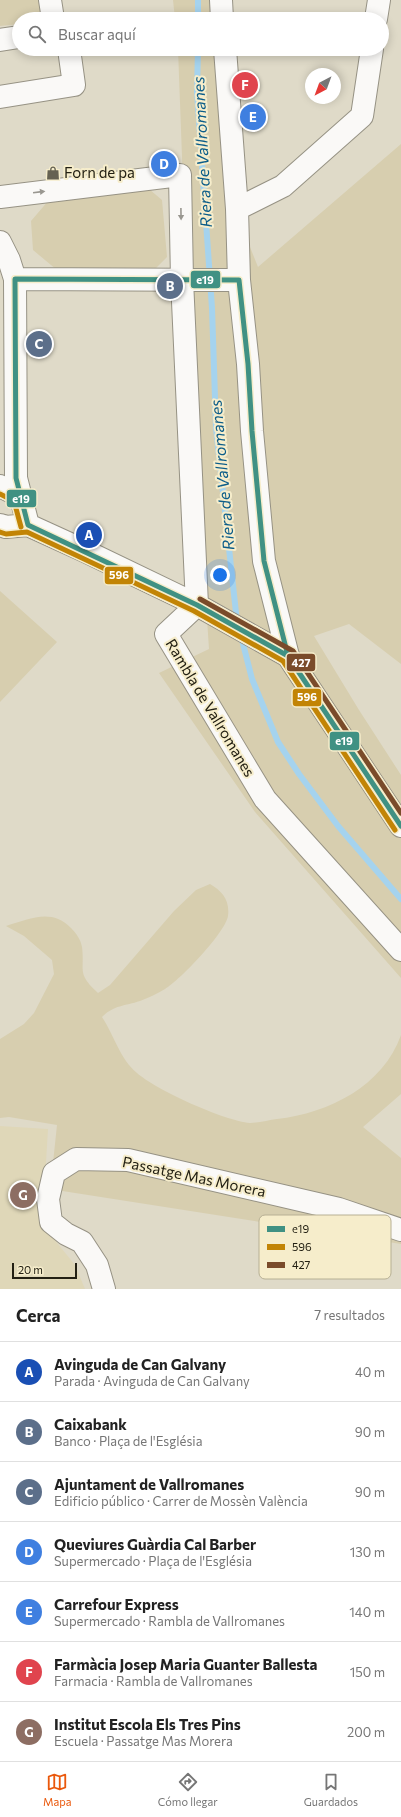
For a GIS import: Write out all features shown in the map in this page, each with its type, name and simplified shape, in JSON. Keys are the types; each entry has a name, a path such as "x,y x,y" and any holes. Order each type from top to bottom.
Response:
{"street":[{"path":"221,0 222,12"},
{"path":"377,12 379,0"},
{"path":"0,40 12,38"},
{"path":"0,97 74,85 70,56"},
{"path":"225,56 237,209 239,280 248,364 252,431 264,561 288,656 401,826"},
{"path":"237,209 283,186 362,116 371,56"},
{"path":"0,197 180,175 182,280 197,605"},
{"path":"0,242 9,260 15,279 16,478 28,526"},
{"path":"15,279 239,280"},
{"path":"0,486 20,496"},
{"path":"0,525 6,528 28,526 197,605 288,656"},
{"name":"Rambla de Vallromanes","path":"197,605 166,634 265,799 401,950"},
{"name":"Passatge Mas Morera","path":"104,1289 97,1264 82,1242 66,1234 52,1222 48,1198 54,1173 76,1159 128,1160 339,1209 357,1215"},
{"name":"Passatge Mas Morera","path":"391,1227 401,1230"}],"shaded area":[{"path":"0,0 40,0 42,12 12,12 12,25 0,26"},
{"path":"173,0 230,0 231,12 174,12"},
{"path":"178,56 233,56 246,237 258,267 401,144 401,664 349,624 314,636 401,775 401,978 255,812 159,673 209,649 189,344"},
{"path":"149,189 162,200 167,257 155,269 57,270 33,250 31,221 49,200"},
{"path":"0,591 57,642 0,702"},
{"path":"210,884 221,893 228,905 228,916 225,924 201,956 172,984 146,999 115,1008 102,1017 126,1061 146,1080 191,1104 224,1117 253,1123 297,1116 316,1111 352,1094 368,1082 381,1069 393,1053 401,1035 401,1094 363,1127 401,1158 401,1244 391,1242 391,1215 259,1215 259,1222 56,1190 53,1163 57,1125 9,1117 0,1118 0,1039 24,1024 34,1013 54,974 52,960 24,936 6,926 40,917 56,918 63,922 73,930 79,939 82,947 84,976 98,993 110,985 174,911 196,890"},
{"path":"0,1126 48,1129 45,1179 53,1238 75,1265 85,1289 0,1289"}],"waterway":[{"name":"Riera de Vallromanes","path":"198,0 198,12"},
{"name":"Riera de Vallromanes","path":"198,56 197,92 212,308 216,428 237,622"},
{"name":"Riera de Vallromanes","path":"241,636 252,679 278,742 299,774 338,826 401,899"}],"transit line":[{"name":"e19","path":"15,279 239,280 248,364 252,431 264,561 288,656 197,605 28,525 16,478 15,279"},
{"name":"596","path":"0,494 14,501 21,527"},
{"name":"596","path":"0,532 6,534 27,532 194,611 283,661 395,830"},
{"name":"427","path":"200,599 293,651 401,813"},
{"name":"e19","path":"288,656 401,826"}],"place":[{"name":"Farmàcia Josep Maria Guanter Ballesta","path":"245,85"},
{"name":"Carrefour Express","path":"253,117"},
{"name":"Queviures Guàrdia Cal Barber","path":"164,164"},
{"name":"Forn de pa","path":"53,173"},
{"name":"Caixabank","path":"170,286"},
{"name":"Ajuntament de Vallromanes","path":"39,344"},
{"name":"Avinguda de Can Galvany","path":"89,535"},
{"name":"Institut Escola Els Tres Pins","path":"23,1195"}]}
